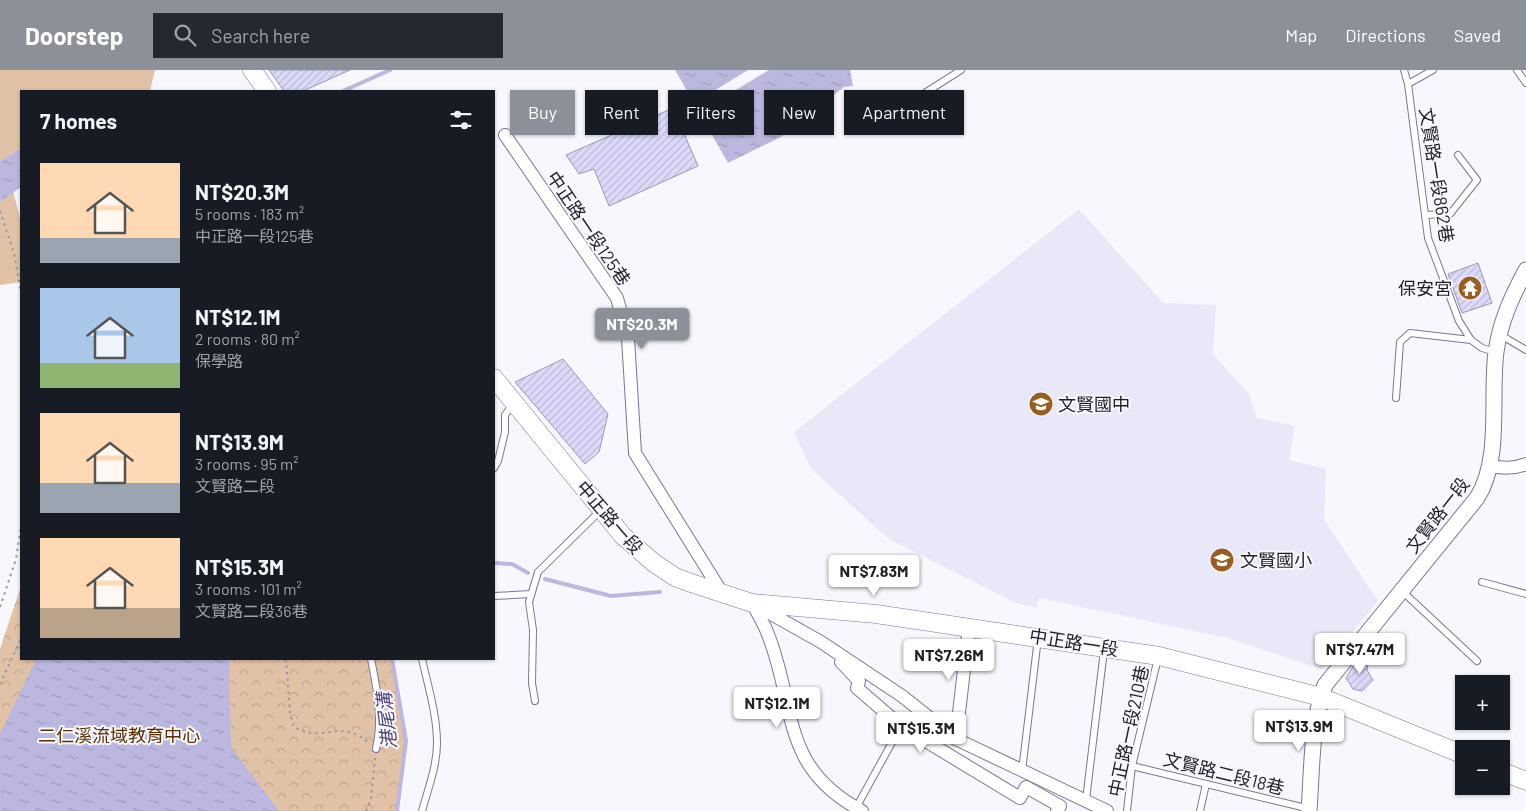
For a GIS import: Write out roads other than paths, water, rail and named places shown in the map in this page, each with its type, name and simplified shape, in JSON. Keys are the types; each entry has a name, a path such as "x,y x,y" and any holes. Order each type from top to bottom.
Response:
{"main road":[{"path":"252,70 266,90"},
{"name":"中正路一段","path":"495,379 623,536 654,563 675,577 752,603 876,614 969,626 1159,656 1321,697 1455,751"},
{"path":"1510,775 1526,781"}],"street":[{"name":"中正路一段125巷","path":"505,135 617,298 628,338 635,453 722,593"},
{"name":"文賢路一段","path":"1321,697 1325,685 1477,498 1486,480 1489,466 1496,352 1499,334 1510,300 1526,270"},
{"path":"1489,466 1517,468 1526,464"},
{"path":"752,603 821,642 902,696 956,739 1107,811"},
{"path":"752,603 769,636 790,725 806,762 821,781 858,810"},
{"path":"956,739 969,626"},
{"path":"821,642 859,680 857,688 901,726 1020,798 1026,787 1059,808"},
{"path":"1310,810 1321,697"}],"lane":[{"path":"930,90 962,70"},
{"name":"文賢路一段862巷","path":"1404,70 1408,84 1428,238 1459,321 1471,340"},
{"path":"1408,84 1433,70"},
{"path":"1517,70 1526,83"},
{"path":"1425,215 1450,214 1477,180 1458,155"},
{"path":"1396,398 1400,342 1410,333 1471,340 1482,348 1496,352"},
{"path":"1499,334 1526,350"},
{"path":"495,466 505,432 505,415 514,403"},
{"path":"535,701 532,683 533,630 529,602 538,572 562,545 602,509"},
{"path":"1482,582 1526,594"},
{"path":"1402,590 1477,661"},
{"path":"495,596 531,594"},
{"path":"1022,771 1038,637"},
{"path":"1086,800 1105,646"},
{"name":"中正路一段210巷","path":"1127,811 1132,766 1159,656"},
{"path":"371,660 378,700 379,733 376,748"},
{"path":"422,660 435,719 437,743 435,766 422,811"},
{"path":"858,810 901,726"},
{"name":"文賢路二段18巷","path":"1132,766 1310,810"},
{"path":"1200,811 1206,784"}],"water":[{"path":"675,70 748,70 715,90 687,90"},
{"path":"769,70 850,70 853,86 844,87 834,95 834,90 764,90 764,135 784,135 728,163 712,135 754,135 754,90 736,90"},
{"path":"20,149 20,188 0,202 0,161"},
{"path":"36,660 229,660 231,747 279,811 0,811 0,734"}],"waterway":[{"path":"345,90 390,70"},
{"path":"495,563 512,564 528,573"},
{"path":"545,579 611,596 660,592"},
{"name":"港尾溝","path":"392,660 406,741 397,811"}],"place":[{"name":"保安宮","path":"1470,288"},
{"name":"文賢國中","path":"1041,404"},
{"name":"文賢國小","path":"1222,560"}],"park label":[{"name":"二仁溪流域教育中心","path":"119,735"}]}
